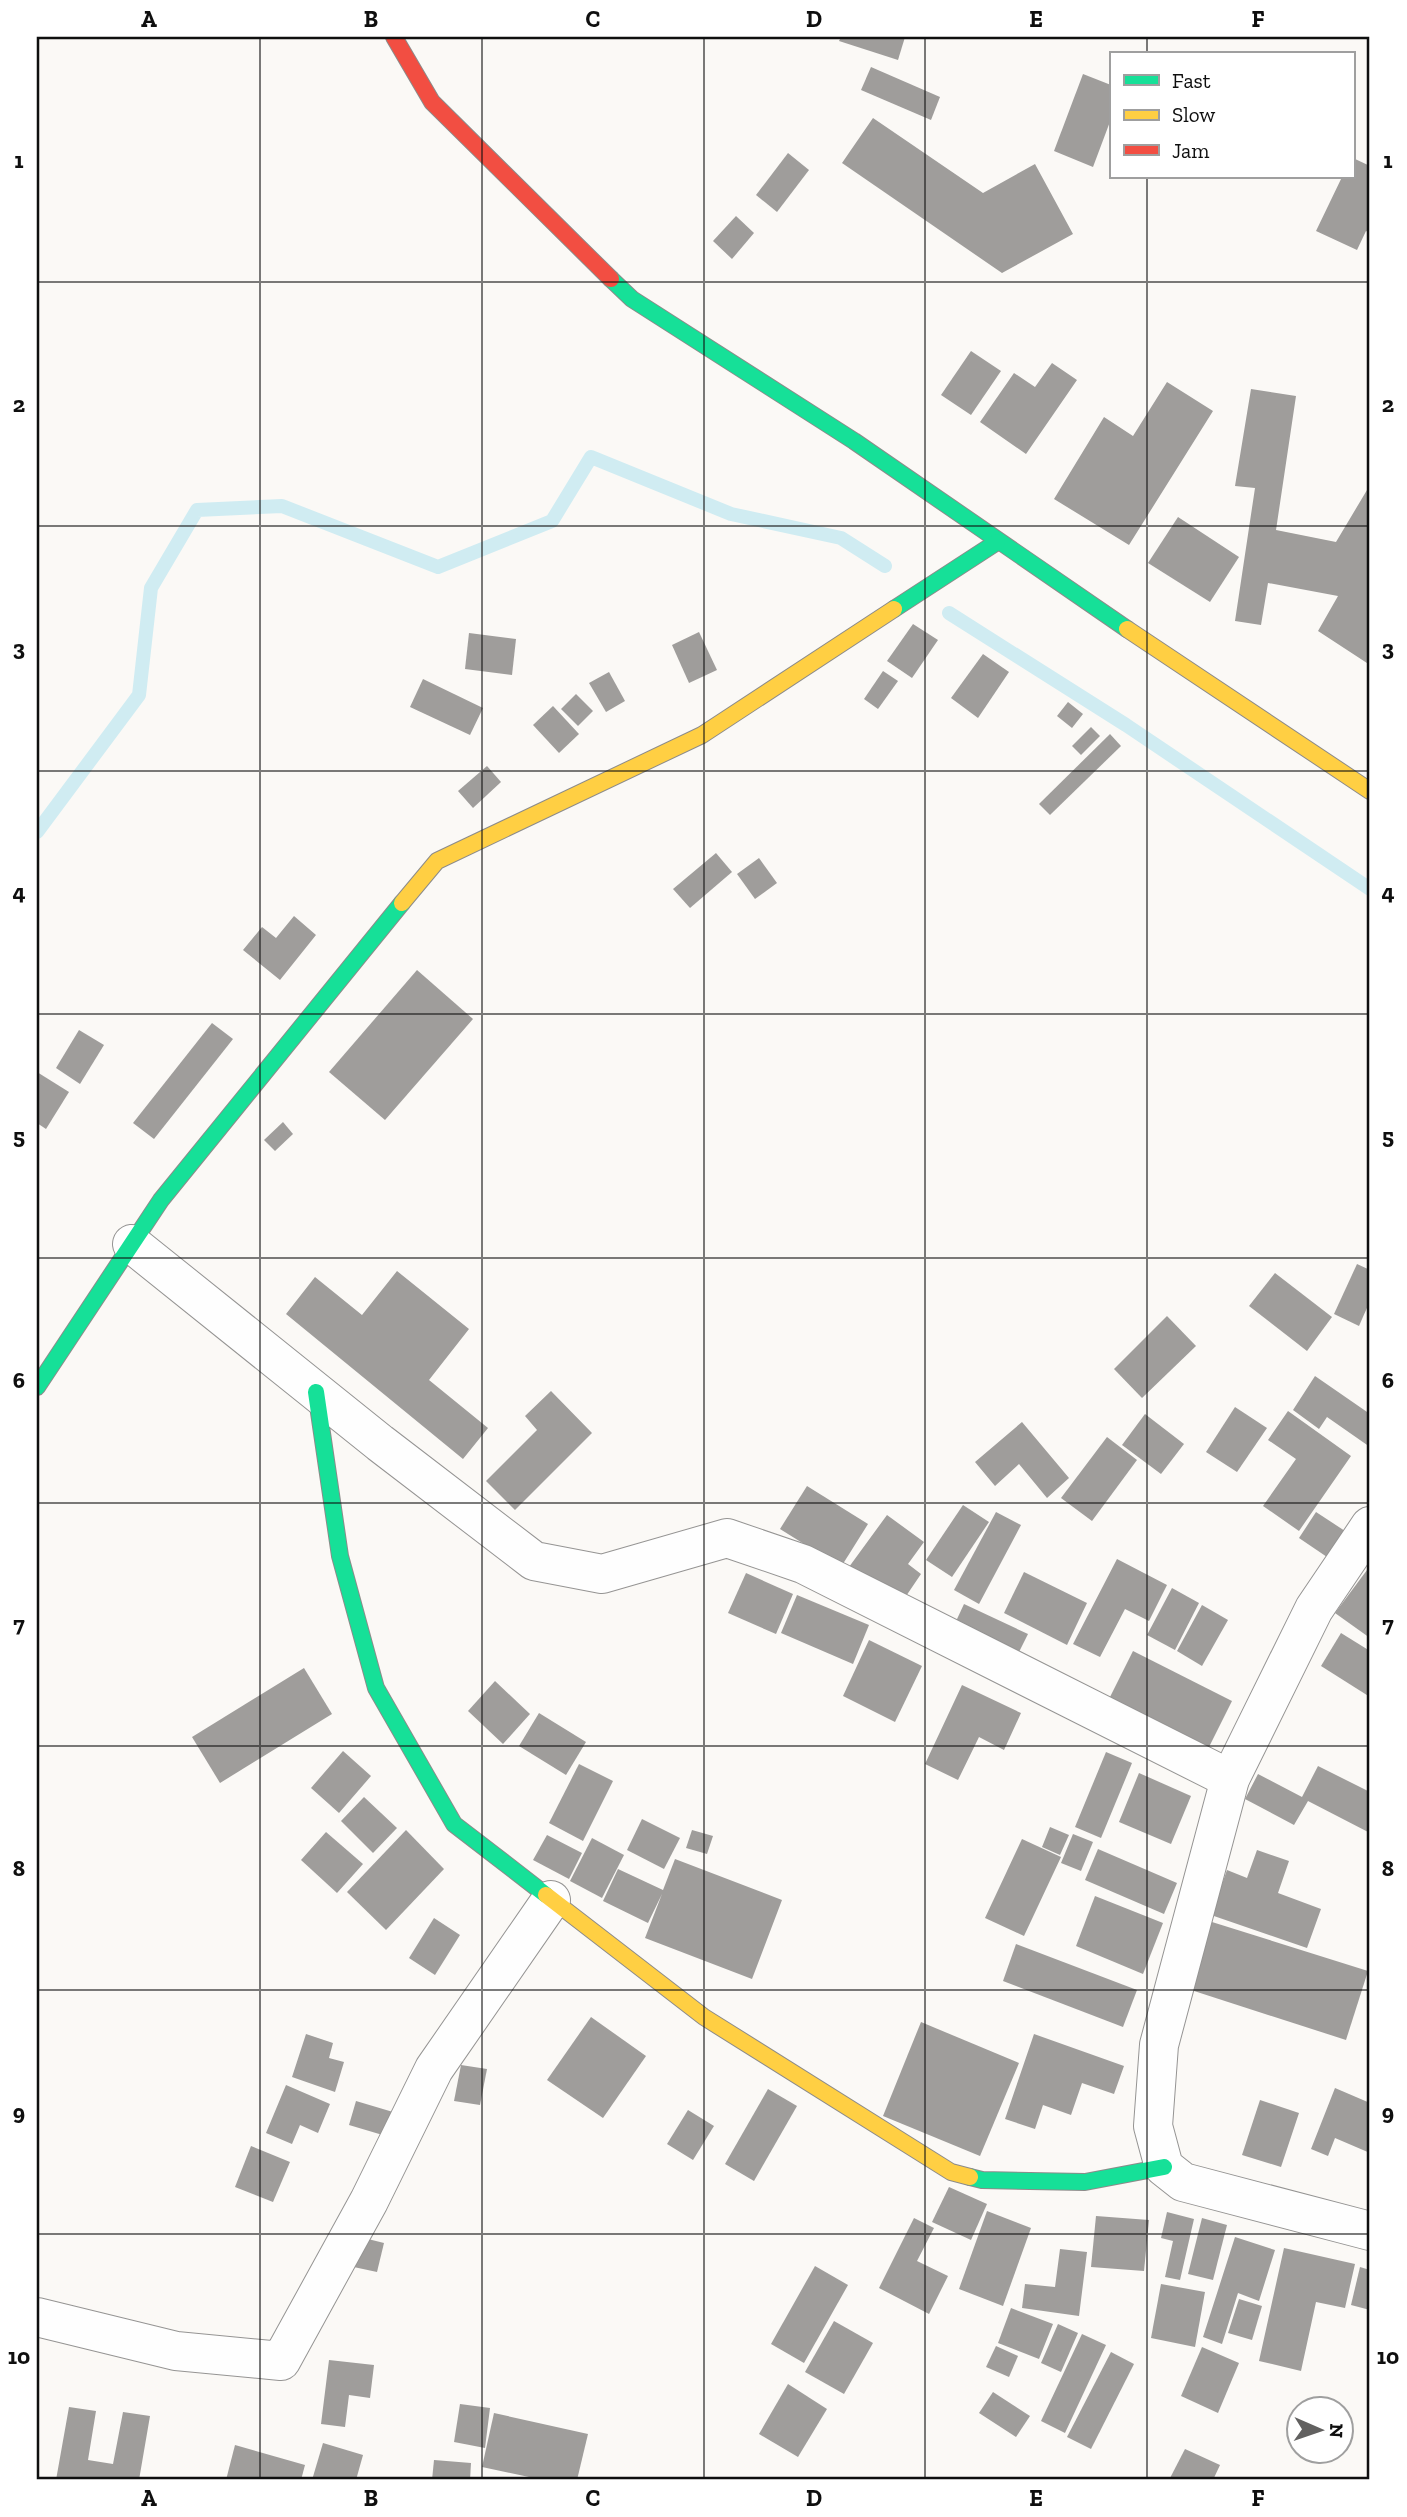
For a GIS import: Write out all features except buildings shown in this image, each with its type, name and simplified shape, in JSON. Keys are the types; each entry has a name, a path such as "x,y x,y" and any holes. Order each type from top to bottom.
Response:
{"street":[{"path":"394,37 432,102 632,299 854,442 997,542 1370,791"},
{"path":"37,1387 161,1200 437,861 702,735 997,542"},
{"path":"132,1244 316,1392 534,1561 602,1574 727,1538 803,1564 1230,1779"},
{"path":"316,1392 340,1556 376,1688 454,1824 704,2017 951,2172 982,2180 1085,2182 1164,2167"},
{"path":"1370,1526 1314,1609 1230,1779 1159,2045 1153,2126 1164,2167 1183,2182 1370,2231"},
{"path":"37,2317 176,2351 281,2361 369,2201 435,2069 551,1900"}],"waterway":[{"path":"37,832 139,695 151,588 197,510 282,506 438,567 552,521 591,457 731,514 841,538 885,566"},
{"path":"949,613 1126,725 1370,889"}],"traffic: fast":[{"path":"611,279 632,299 854,441 1127,629"},
{"path":"894,609 997,542"},
{"path":"37,1387 161,1200 402,903"},
{"path":"316,1392 340,1556 376,1688 454,1824 546,1895"},
{"path":"970,2177 982,2180 1085,2182 1164,2167"}],"traffic: slow":[{"path":"402,903 437,861 702,735 894,609"},
{"path":"1127,629 1370,791"},
{"path":"546,1895 704,2017 951,2172 970,2177"}],"traffic: jam":[{"path":"394,37 432,102 611,279"}]}
